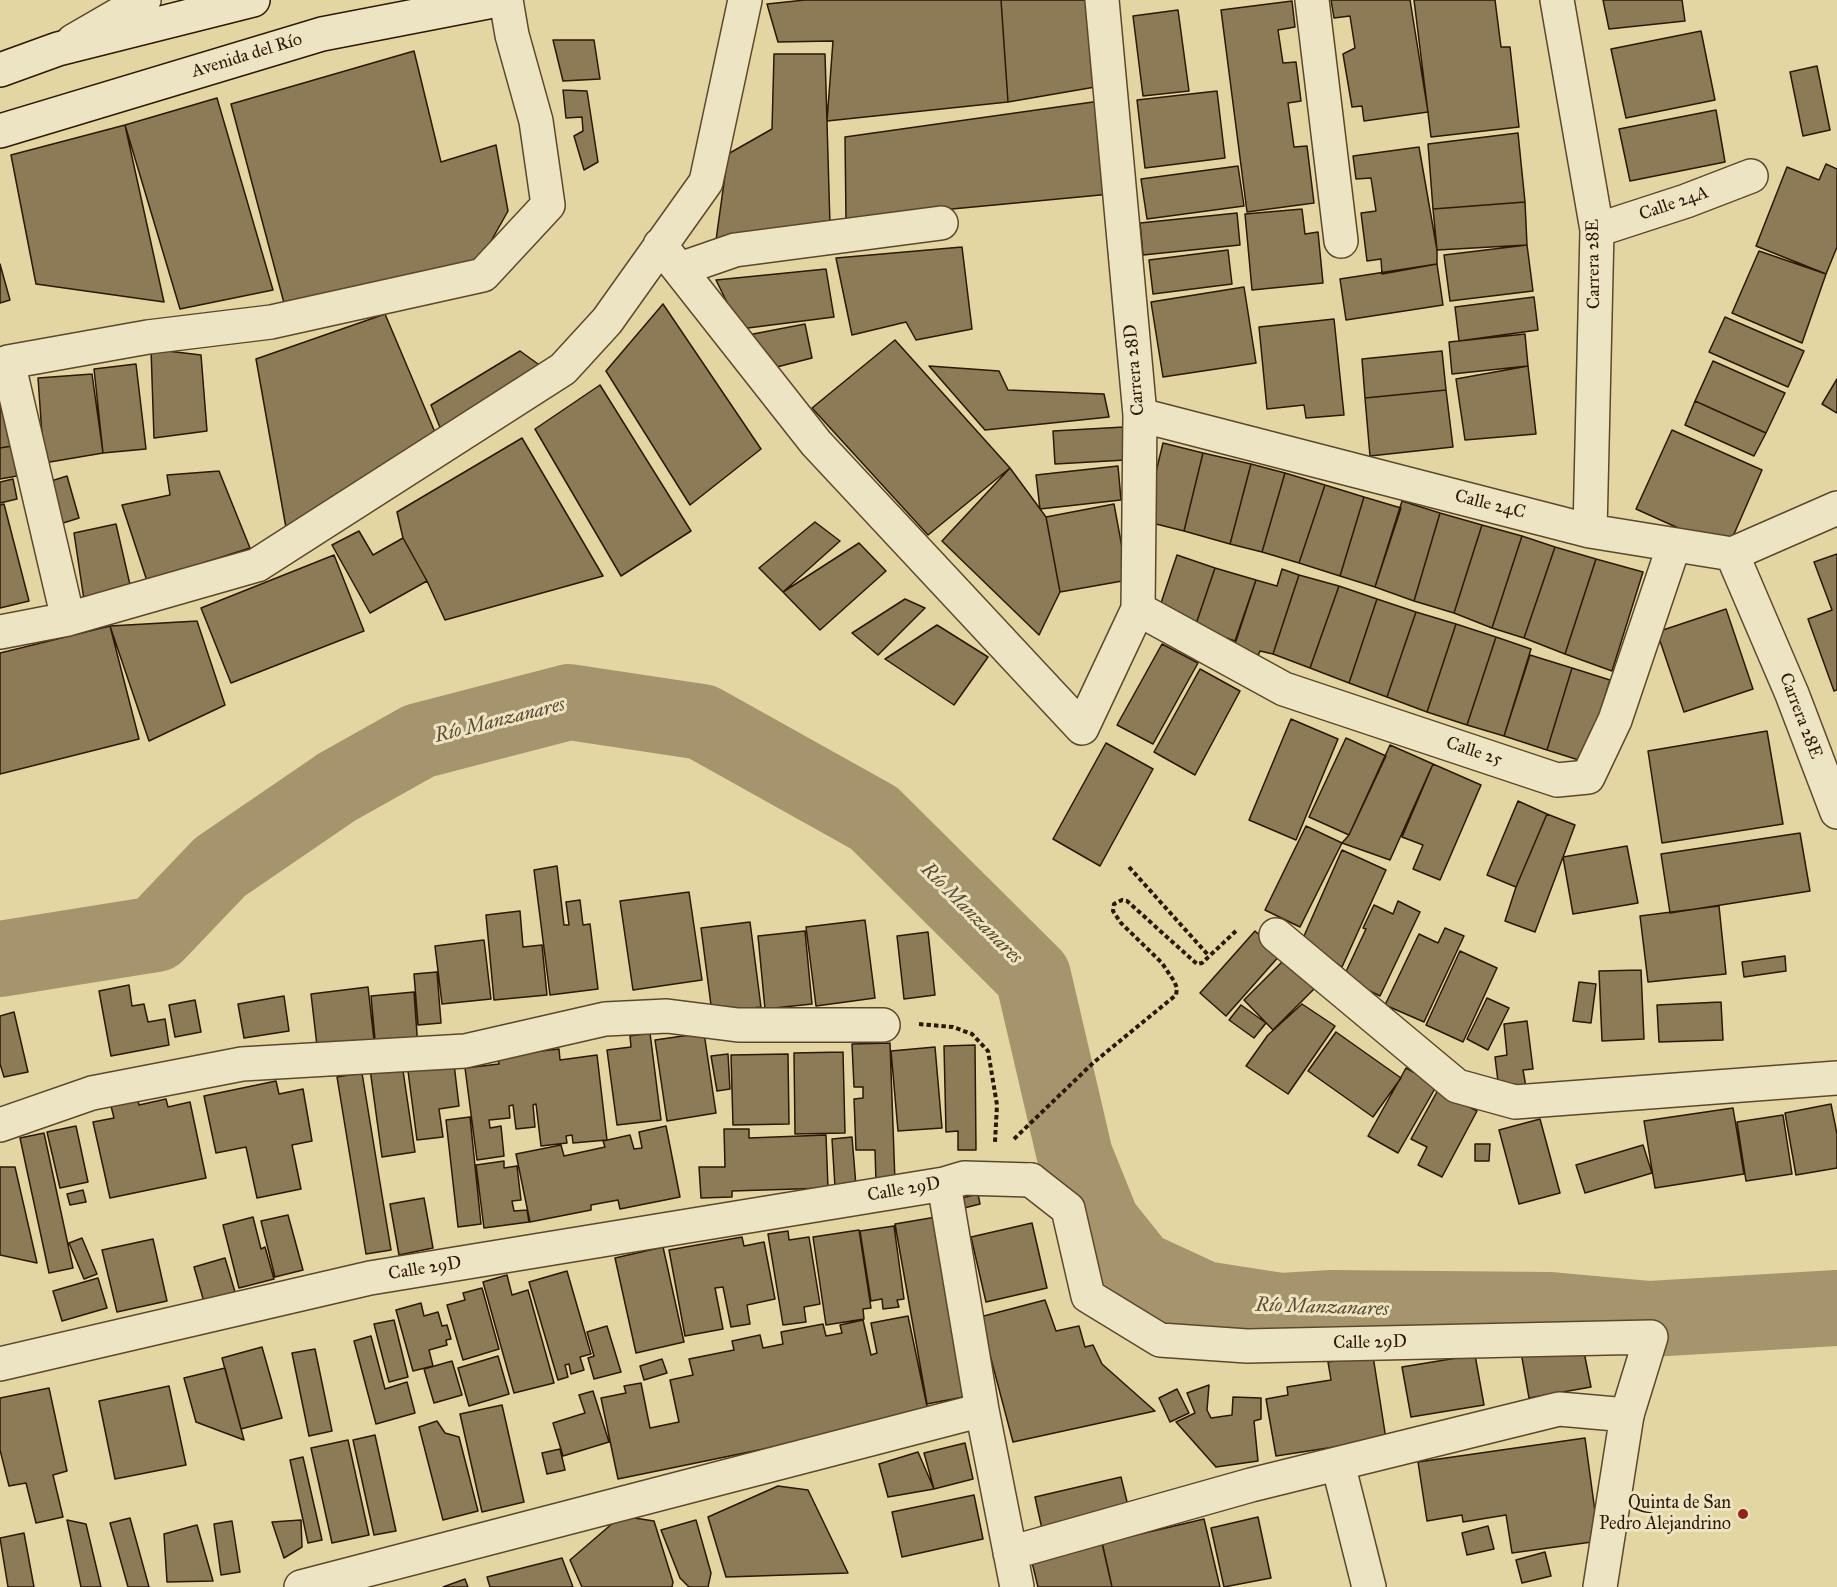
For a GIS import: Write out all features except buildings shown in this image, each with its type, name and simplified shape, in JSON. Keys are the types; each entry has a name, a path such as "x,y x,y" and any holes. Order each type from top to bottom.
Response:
{"street":[{"path":"58,49 144,0"},
{"path":"0,70 58,49 253,0"},
{"name":"Avenida del Río","path":"0,131 322,33 498,0"},
{"path":"68,619 8,362 148,337 271,322 483,275 548,205 536,121 512,35 506,0"},
{"path":"0,632 68,619 257,565 563,369 670,257 706,182 746,0"},
{"name":"Carrera 28D","path":"670,257 816,443 1082,728 1138,609 1140,415 1102,0"},
{"path":"1312,0 1341,241"},
{"name":"Carrera 28E","path":"1557,0 1597,230 1590,531"},
{"name":"Calle 24A","path":"1597,230 1686,201 1750,176"},
{"path":"670,257 941,223"},
{"name":"Calle 24C","path":"1140,415 1590,531 1732,555"},
{"path":"1732,555 1837,508"},
{"name":"Calle 25","path":"1138,609 1284,689 1557,780 1588,777 1615,720 1674,545"},
{"name":"Carrera 28E","path":"1732,555 1792,694 1837,812"},
{"path":"1276,935 1456,1086 1515,1102 1837,1078"},
{"path":"0,1125 92,1093 242,1064 465,1051 605,1019 667,1016 738,1025 883,1025"},
{"name":"Calle 29D","path":"0,1364 370,1278 944,1184 964,1178 1031,1180 1068,1209 1088,1296 1160,1340 1247,1346 1651,1336 1627,1415"},
{"path":"944,1184 982,1410 1017,1587"},
{"path":"1010,1553 1251,1485 1559,1409 1627,1415 1600,1587"},
{"path":"301,1587 982,1410"},
{"path":"1338,1464 1369,1587"}],"path":[{"path":"1129,867 1209,956"},
{"path":"1036,1117 1093,1064 1176,995 1178,988 1162,963 1115,914 1114,904 1122,900 1127,901 1197,964 1249,922 1262,925 1276,935"},
{"path":"883,1025 920,1024 953,1027 972,1034 988,1051 998,1105 995,1149"}],"waterway":[{"name":"Río Manzanares","path":"0,959 156,934 220,867 337,787 419,741 569,702 702,722 874,818 1033,976 1075,1156 1102,1223 1139,1269 1204,1299 1281,1311 1332,1308 1551,1310 1650,1319 1837,1308"}],"place":[{"name":"Quinta de San Pedro Alejandrino","path":"1743,1514"}]}
